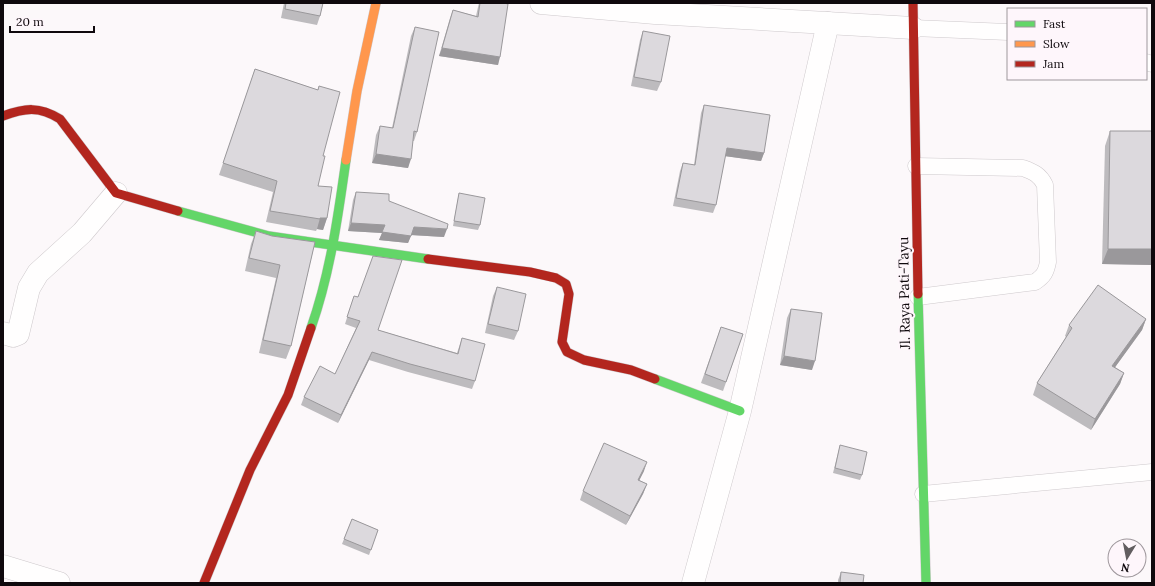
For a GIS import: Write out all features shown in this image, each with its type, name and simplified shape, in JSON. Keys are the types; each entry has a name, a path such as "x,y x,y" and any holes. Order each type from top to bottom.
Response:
{"street":[{"path":"204,583 250,470 288,395 320,303 333,246 357,91 376,3"},
{"path":"541,3 655,13 913,28"},
{"name":"Jl. Raya Pati-Tayu","path":"912,3 926,583"},
{"path":"693,583 740,411 828,24"},
{"path":"3,116 20,109 30,109 52,114 60,119 116,194 269,236 530,272 556,278 566,284 570,294 562,342 567,352 584,360 631,370 740,411"},
{"path":"3,333 13,336 18,334 29,288 38,273 82,233 116,194"},
{"path":"3,566 58,583"}],"lane":[{"path":"913,28 1007,32"},
{"path":"916,166 1023,168 1035,172 1045,185 1048,262 1046,271 1042,277 1035,282 918,297"},
{"path":"923,494 1152,472"}],"building":[{"path":"286,3 323,3 320,16 285,9"},
{"path":"480,3 508,4 500,57 442,48 453,10 478,17"},
{"path":"415,27 439,32 417,132 414,131 411,159 376,154 380,126 393,128"},
{"path":"643,31 670,36 661,82 634,77"},
{"path":"255,69 318,90 319,86 340,92 323,156 325,156 318,186 332,187 327,218 320,219 270,211 277,181 223,163"},
{"path":"704,105 770,115 764,153 727,148 716,205 676,198 683,163 695,165"},
{"path":"1110,131 1152,131 1152,249 1108,249"},
{"path":"356,192 389,194 389,201 448,224 447,229 414,227 411,236 382,232 385,225 351,223"},
{"path":"459,193 485,198 480,225 454,221"},
{"path":"256,231 272,236 315,242 291,346 263,340 280,265 249,258"},
{"path":"373,256 402,260 378,330 458,354 462,338 485,344 475,381 410,364 372,352 341,415 304,397 320,366 335,374 360,321 347,317 354,296 358,297"},
{"path":"1098,285 1146,319 1112,366 1124,373 1095,419 1037,383 1072,328 1069,325"},
{"path":"497,287 526,294 518,331 488,324"},
{"path":"791,309 822,313 815,361 784,356"},
{"path":"721,327 743,334 726,382 705,374"},
{"path":"604,443 647,462 638,480 647,484 630,516 583,491"},
{"path":"840,445 867,452 862,475 835,468"},
{"path":"352,519 378,530 371,550 344,539"},
{"path":"841,572 864,575 863,583 840,583"}],"traffic: fast":[{"path":"311,328 318,308 328,266 346,160"},
{"path":"178,211 269,236 428,259"},
{"path":"918,294 926,583"},
{"path":"655,379 740,411"}],"traffic: slow":[{"path":"346,160 357,91 376,3"}],"traffic: jam":[{"path":"913,3 918,294"},
{"path":"3,116 18,111 39,110 60,119 116,193 178,211"},
{"path":"428,259 530,272 556,278 566,284 569,294 562,342 567,352 584,360 631,370 655,379"},
{"path":"204,583 250,470 288,395 311,328"}]}
